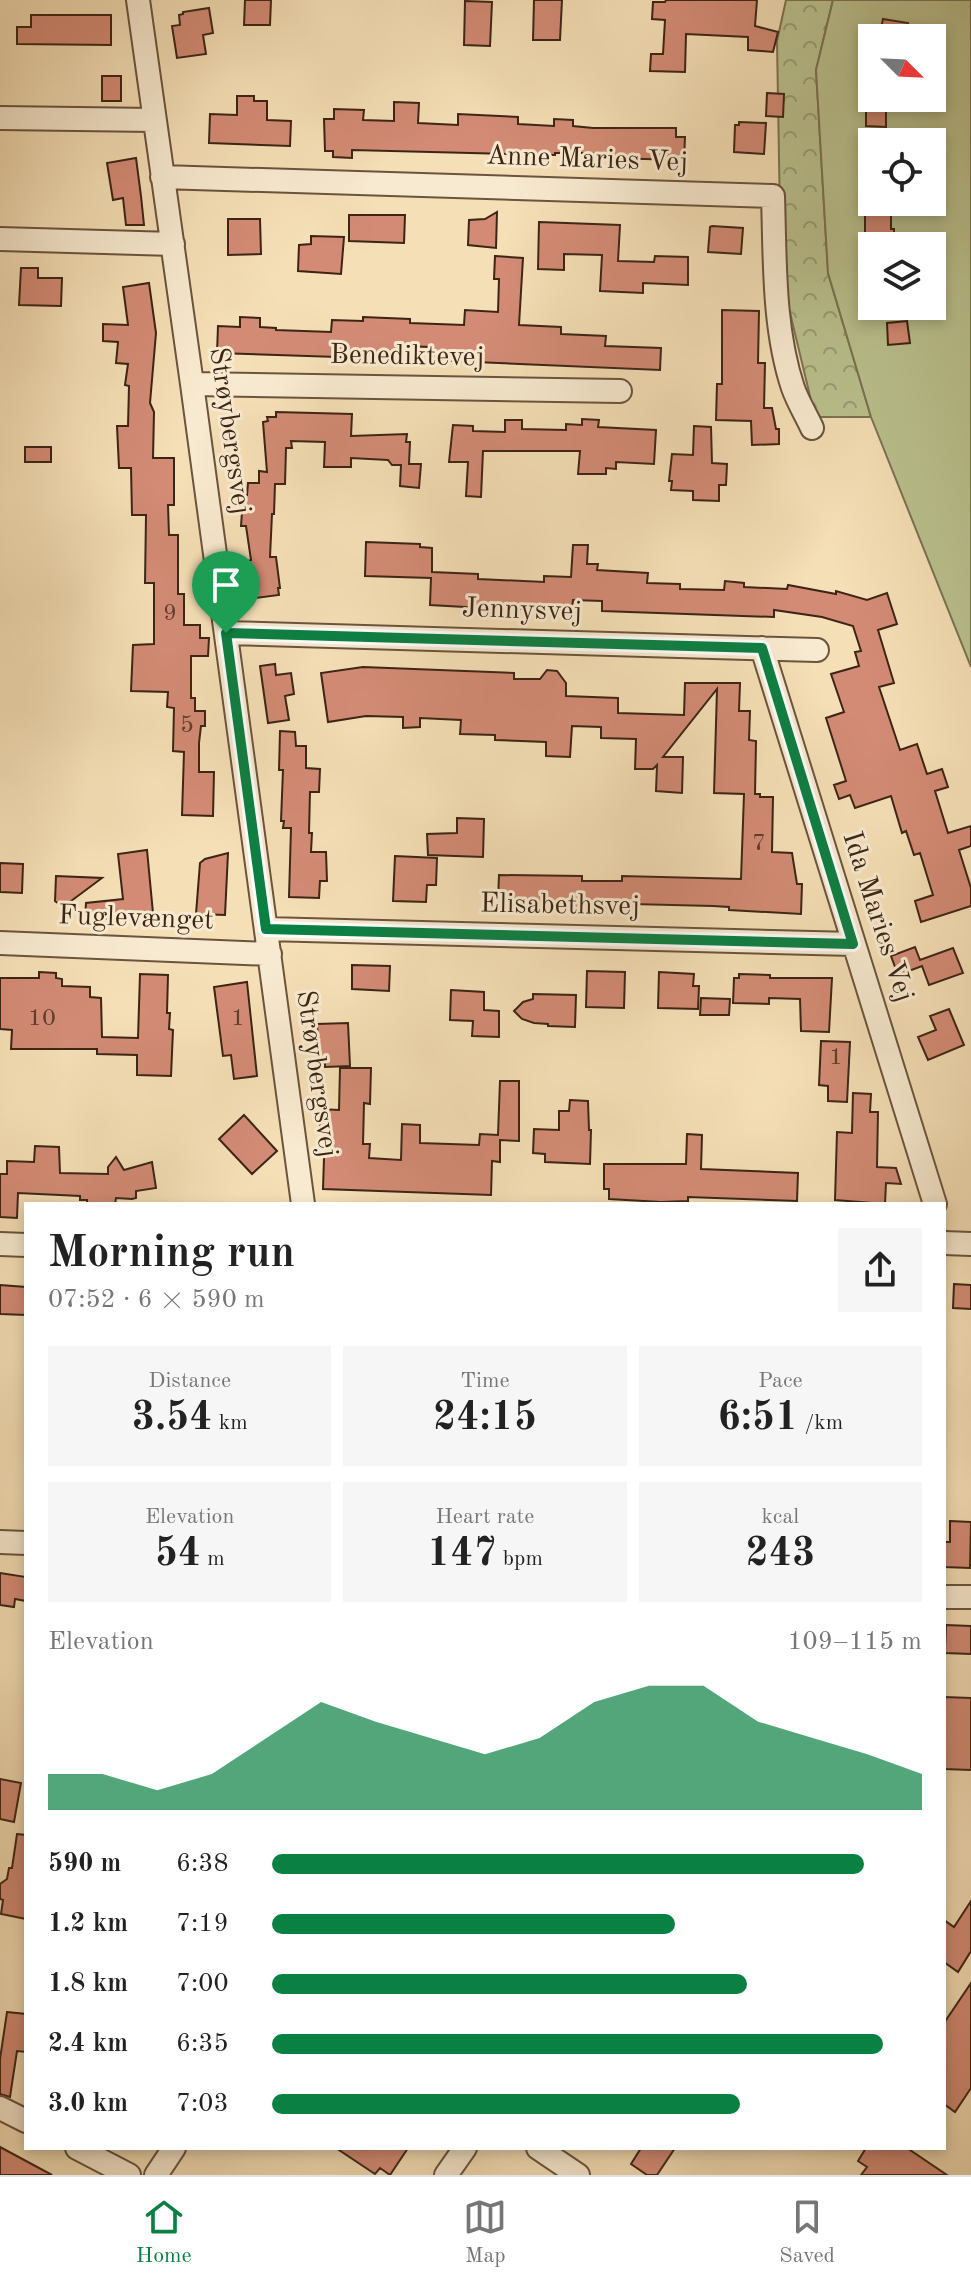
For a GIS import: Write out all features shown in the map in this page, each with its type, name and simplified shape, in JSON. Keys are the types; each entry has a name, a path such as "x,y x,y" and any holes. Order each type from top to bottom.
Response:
{"street":[{"name":"Strøybergsvej","path":"138,0 303,1202"},
{"path":"0,118 154,120"},
{"name":"Anne Maries Vej","path":"162,177 773,196 776,286 783,347 794,389 812,428"},
{"path":"0,239 173,244"},
{"name":"Benediktevej","path":"192,384 620,391"},
{"name":"Jennysvej","path":"226,633 817,650"},
{"name":"Ida Maries Vej","path":"762,648 934,1202"},
{"name":"Elisabethsvej","path":"266,929 853,944"},
{"name":"Fuglevænget","path":"0,943 270,954"},
{"path":"946,1243 971,1244"},
{"path":"0,1244 24,1245"},
{"path":"0,1542 24,1543"},
{"path":"946,1597 971,1597"},
{"path":"0,2108 24,2120"},
{"path":"81,2150 129,2175"},
{"path":"156,2175 173,2150"},
{"path":"446,2175 464,2150"},
{"path":"541,2150 578,2175"}],"green space":[{"path":"786,0 833,0 816,70 828,273 871,417 815,417 781,275 777,41"},
{"path":"833,0 971,0 971,667 871,417 828,273 816,70"}],"building":[{"path":"245,0 271,0 270,25 244,25"},
{"path":"534,0 562,0 560,40 533,40"},
{"path":"757,0 755,26 778,32 773,52 748,50 748,37 686,34 685,72 650,71 651,54 663,54 665,20 652,19 653,2"},
{"path":"465,1 492,2 490,46 464,45"},
{"path":"209,8 213,33 203,35 206,54 177,58 172,26 180,25 179,15"},
{"path":"31,15 111,15 111,45 17,44 17,27 31,27"},
{"path":"883,19 908,23 908,24 882,24"},
{"path":"102,76 121,76 121,101 102,101"},
{"path":"767,93 784,94 783,117 766,116"},
{"path":"237,96 254,96 254,101 267,101 267,120 291,121 290,146 209,143 210,114 237,115"},
{"path":"394,102 419,103 418,123 458,125 458,114 518,117 518,124 554,126 554,119 573,120 573,126 593,128 676,128 676,137 685,137 684,160 605,158 605,155 590,153 555,155 352,150 352,158 333,157 333,151 325,151 324,119 334,119 334,109 364,110 363,120 394,121"},
{"path":"866,112 886,112 886,127 866,126"},
{"path":"739,122 766,123 764,154 734,152 735,125"},
{"path":"136,158 144,225 126,225 123,198 113,200 107,163"},
{"path":"497,212 496,248 468,245 469,220 485,219"},
{"path":"349,215 405,215 404,243 349,241"},
{"path":"865,216 891,216 894,232 865,232"},
{"path":"228,219 260,219 261,254 228,255"},
{"path":"539,222 620,225 618,261 654,262 655,256 688,257 688,285 643,283 643,293 600,291 602,255 564,254 564,270 538,269"},
{"path":"712,226 743,228 741,254 708,252"},
{"path":"311,236 344,237 341,274 298,271 299,245 311,244"},
{"path":"495,256 523,258 519,325 561,327 561,334 606,336 605,346 661,348 660,370 430,360 431,347 398,346 398,359 217,353 218,326 240,327 240,317 260,318 260,327 276,330 331,332 332,320 363,321 363,317 464,325 465,310 498,312 499,279 494,279"},
{"path":"21,268 38,268 38,278 62,278 61,306 19,305"},
{"path":"149,283 156,333 150,403 154,412 153,458 174,458 174,505 168,505 169,535 178,535 178,594 184,594 184,625 200,625 200,638 209,638 208,656 191,656 191,698 195,698 195,711 205,711 205,726 201,726 199,743 199,772 214,772 213,816 182,815 184,752 173,751 174,708 167,707 168,692 131,691 133,645 154,644 154,583 145,583 146,515 132,515 131,468 119,468 117,426 128,426 129,386 125,385 128,364 116,363 118,342 103,341 103,324 128,325 123,287"},
{"path":"722,310 759,311 758,363 765,363 764,408 772,408 776,429 779,429 779,444 752,445 751,421 716,420 717,384 722,384"},
{"path":"907,321 910,343 888,345 887,323"},
{"path":"276,412 352,414 351,436 407,434 406,442 410,442 409,464 421,464 419,488 400,486 401,465 392,465 388,460 351,458 351,467 324,467 325,442 291,441 292,448 286,448 285,484 275,484 272,514 270,557 276,557 279,595 256,598 255,590 252,591 248,582 248,561 251,560 246,526 241,526 239,495 247,495 248,483 259,483 259,471 267,472 263,422 268,421 267,417 276,417"},
{"path":"582,419 599,420 598,427 656,430 654,464 616,462 616,469 606,468 606,474 578,474 580,451 483,451 481,497 466,496 468,462 449,462 453,425 473,426 473,431 505,432 505,420 522,420 522,429 566,430 566,424 582,425"},
{"path":"694,426 711,427 712,463 727,464 726,485 719,485 719,501 693,500 693,491 671,490 672,454 693,455"},
{"path":"25,447 51,447 51,462 25,462"},
{"path":"366,542 420,544 420,547 432,548 432,572 478,574 478,579 544,582 544,576 571,577 573,545 588,545 587,564 598,564 597,570 648,573 647,583 680,584 680,589 724,590 725,581 744,583 744,587 787,589 788,585 836,594 836,591 867,600 887,593 897,624 878,630 894,683 879,687 900,750 917,744 927,774 942,769 948,787 935,791 948,833 971,826 971,846 959,850 971,888 971,906 921,922 915,901 933,895 920,853 914,855 906,831 902,833 891,796 855,808 850,795 839,799 834,785 846,781 826,718 844,712 831,674 859,666 855,652 861,651 853,626 822,617 774,610 774,617 602,611 602,601 573,600 572,609 498,609 498,612 483,611 483,608 430,605 431,578 365,576"},
{"path":"275,664 276,675 291,673 294,694 285,696 289,720 268,723 260,666"},
{"path":"363,667 514,673 514,679 540,679 547,670 557,671 566,683 566,696 618,698 618,713 684,715 685,683 740,683 739,711 750,711 749,740 756,741 755,794 773,797 772,852 792,853 797,884 802,884 801,914 729,910 729,907 713,906 632,904 632,909 513,905 514,901 498,901 499,875 582,876 582,881 622,881 622,876 741,879 744,794 714,793 717,689 663,757 683,757 682,793 656,791 657,765 653,769 635,769 636,739 601,738 601,727 572,726 570,757 546,756 546,742 495,740 495,735 460,734 461,720 420,718 420,727 403,728 403,717 366,716 328,722 321,673"},
{"path":"280,731 295,732 296,746 306,746 306,768 320,769 319,792 310,792 309,833 312,833 311,852 326,852 327,881 320,881 319,898 289,897 291,828 283,828 284,821 281,821 283,770 279,770"},
{"path":"457,818 484,819 483,857 428,855 427,834 457,833"},
{"path":"147,850 153,913 116,919 85,918 86,903 123,899 118,854"},
{"path":"228,853 225,915 196,914 200,863"},
{"path":"395,856 437,858 436,885 427,885 426,902 393,901"},
{"path":"0,863 23,864 22,893 0,892"},
{"path":"56,876 102,878 63,907 55,901"},
{"path":"915,947 920,960 953,948 963,973 929,985 922,966 898,975 891,956"},
{"path":"352,965 390,966 389,991 352,989"},
{"path":"587,971 625,972 624,1008 586,1007"},
{"path":"39,972 56,973 56,978 62,979 62,986 90,987 90,997 101,998 102,1037 138,1038 140,974 168,975 167,1013 170,1013 169,1029 173,1030 171,1076 137,1075 137,1055 97,1054 97,1049 11,1049 12,1030 0,1029 0,978 39,978"},
{"path":"659,972 694,974 693,986 699,986 698,1009 658,1008"},
{"path":"739,974 770,975 770,978 832,978 829,1032 801,1031 800,999 769,998 769,1004 733,1003 734,978 739,978"},
{"path":"247,982 257,1076 234,1079 231,1055 223,1056 214,987"},
{"path":"451,990 484,992 484,1010 499,1011 499,1037 472,1036 473,1021 450,1020"},
{"path":"533,994 576,995 575,1027 548,1026 522,1019 514,1011 523,1002 533,999"},
{"path":"701,998 730,999 729,1015 700,1015"},
{"path":"949,1009 964,1045 928,1060 918,1037 936,1030 930,1016"},
{"path":"348,1023 350,1066 325,1067 325,1063 319,1063 317,1024"},
{"path":"821,1041 850,1042 847,1102 828,1101 828,1086 819,1085"},
{"path":"340,1068 371,1068 370,1104 364,1103 363,1144 370,1144 369,1158 401,1160 402,1124 420,1125 420,1143 479,1145 480,1134 498,1135 500,1081 519,1081 519,1141 500,1140 500,1162 492,1161 491,1195 323,1189 325,1127 320,1127 320,1109 339,1110"},
{"path":"853,1093 871,1094 870,1112 878,1112 877,1167 896,1168 901,1184 886,1183 885,1202 835,1200 837,1132 852,1133"},
{"path":"570,1100 588,1101 590,1164 545,1162 545,1154 533,1153 534,1129 559,1130 559,1111 569,1111"},
{"path":"244,1115 277,1151 252,1174 219,1139"},
{"path":"687,1134 702,1135 701,1169 798,1173 797,1201 688,1197 688,1201 661,1202 609,1199 609,1189 604,1189 604,1164 686,1164"},
{"path":"35,1146 59,1147 60,1173 108,1174 108,1167 116,1157 124,1170 152,1162 156,1188 136,1191 136,1198 116,1198 115,1202 87,1202 80,1200 80,1196 18,1193 17,1218 0,1217 0,1174 7,1174 7,1161 34,1162"},
{"path":"954,1284 971,1285 971,1309 953,1308"},
{"path":"0,1285 24,1287 24,1315 0,1314"},
{"path":"950,1521 971,1522 970,1568 946,1567 946,1542 950,1542"},
{"path":"0,1573 24,1577 24,1601 15,1599 14,1607 0,1605"},
{"path":"946,1625 971,1626 971,1654 946,1653"},
{"path":"946,1697 971,1698 971,1770 946,1769"},
{"path":"0,1779 21,1783 14,1822 0,1819"},
{"path":"17,1834 24,1835 24,1919 1,1914 3,1900 0,1899 0,1884 7,1879 9,1868 12,1868"},
{"path":"971,1901 971,1951 958,1972 946,1963 946,1921 954,1927"},
{"path":"971,1983 971,2088 955,2112 946,2105 946,2020"},
{"path":"7,2012 24,2014 24,2052 17,2051 10,2097 0,2094 0,2059"},
{"path":"0,2147 52,2175 0,2175"},
{"path":"339,2150 407,2150 390,2175 380,2168 375,2174"},
{"path":"640,2150 674,2150 657,2175 647,2175 631,2164"},
{"path":"865,2150 910,2150 947,2175 861,2175 867,2167 858,2161"}],"route":[{"path":"226,633 762,648 853,944 266,929 226,633"}]}
